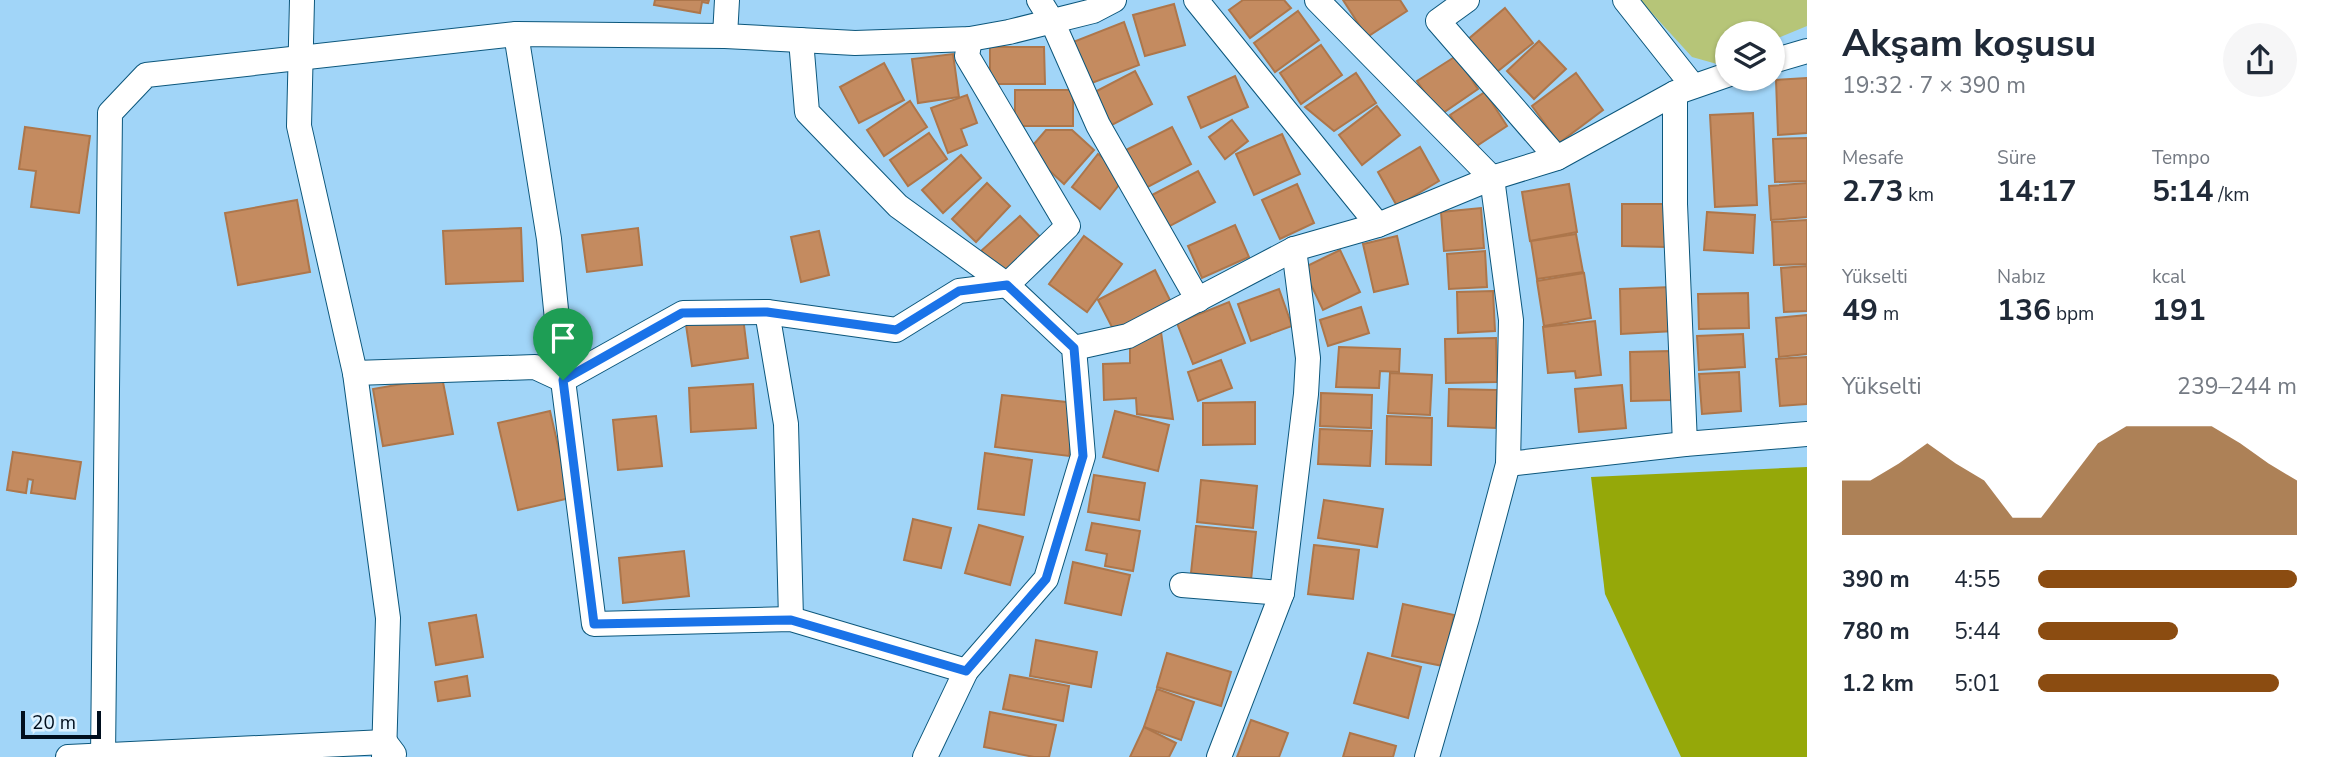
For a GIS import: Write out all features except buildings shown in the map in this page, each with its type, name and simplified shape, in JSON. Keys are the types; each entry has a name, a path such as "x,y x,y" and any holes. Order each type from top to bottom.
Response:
{"street":[{"path":"68,757 388,752 388,618 355,373 299,126 302,0"},
{"path":"725,36 727,0"},
{"path":"103,756 110,113 146,75 516,34 725,36 855,43 970,39 1045,10 1093,11 1114,0"},
{"path":"1196,0 1378,225"},
{"path":"1317,0 1492,178 1511,320 1508,464 1468,618 1427,757"},
{"path":"1467,0 1438,21 1558,159"},
{"path":"1625,0 1684,90 1675,204 1685,444"},
{"path":"1045,10 1098,125 1198,300"},
{"path":"516,34 549,239 563,380 594,624 791,620 966,671"},
{"path":"563,380 682,313 767,312 896,330 959,291 1007,285 1068,226 967,56 970,39"},
{"path":"802,40 807,112 898,206 1007,285 1074,348 1083,456 1046,579 966,671 925,757"},
{"path":"1785,57 1807,51"},
{"path":"1074,348 1128,336 1294,249 1378,225 1492,178 1558,159 1684,90 1715,79"},
{"path":"1219,757 1282,593 1308,358 1294,249"},
{"path":"767,312 786,424 791,620"},
{"path":"355,373 535,367 563,380"},
{"path":"1508,464 1685,444 1807,434"},
{"path":"1182,585 1282,593"}],"green space":[{"path":"1640,0 1807,0 1807,26 1785,35 1785,21 1715,21 1715,63 1692,57"},
{"path":"1807,467 1807,757 1681,757 1605,594 1591,477"}],"route":[{"path":"1007,285 1074,348 1083,456 1046,579 966,671 791,620 594,624 563,380 682,313 767,312 896,330 959,291 1007,285"}]}
